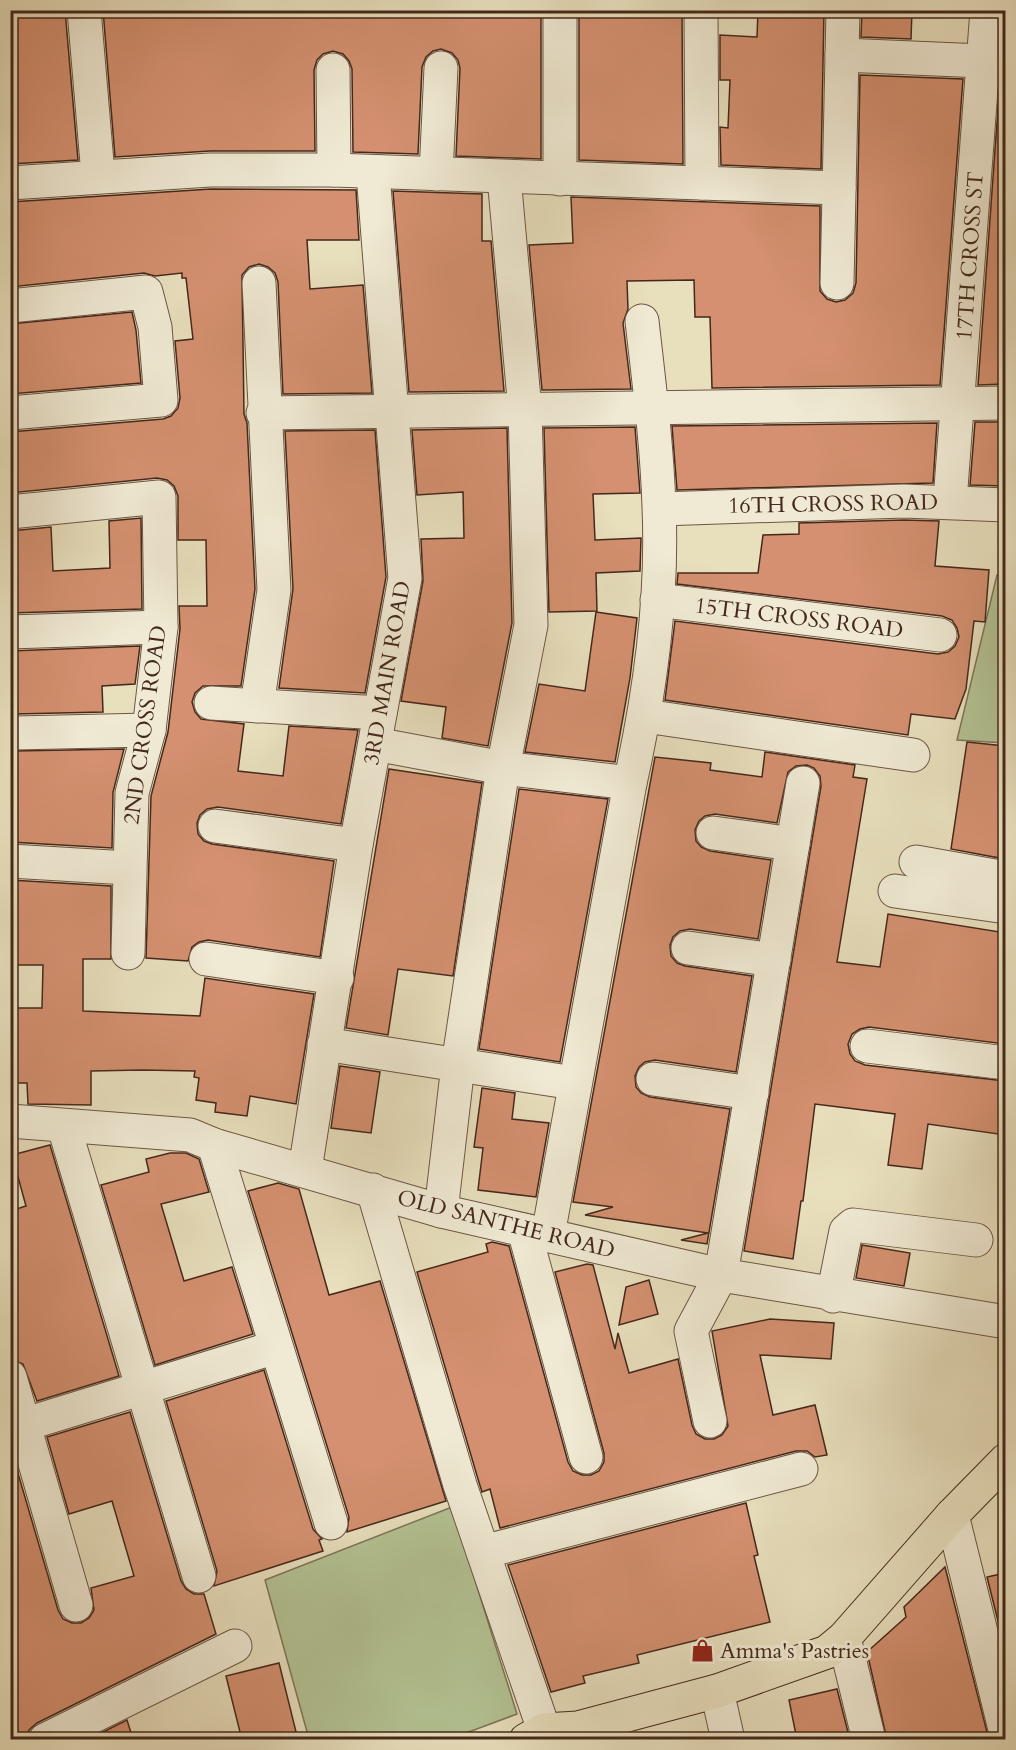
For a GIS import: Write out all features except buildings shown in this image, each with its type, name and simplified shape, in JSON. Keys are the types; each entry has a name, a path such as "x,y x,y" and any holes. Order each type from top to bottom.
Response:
{"main road":[{"path":"535,1735 579,1734 717,1691 826,1652 844,1638 952,1515 1005,1461"}],"street":[{"path":"84,10 98,175"},
{"path":"560,10 560,179"},
{"path":"701,10 702,183"},
{"path":"837,283 843,10"},
{"name":"17TH CROSS ST","path":"950,501 995,61 987,10"},
{"path":"842,55 995,61"},
{"path":"436,174 441,68"},
{"path":"333,70 334,170"},
{"path":"10,183 98,175 210,170 334,170 839,188"},
{"name":"3RD MAIN ROAD","path":"305,1170 324,1044 337,978 356,845 405,578 373,173"},
{"path":"441,1211 458,1065 503,768 531,625 525,410 504,177"},
{"path":"257,706 273,590 263,413 259,283"},
{"path":"10,306 146,292 155,327 161,400 10,413"},
{"path":"586,1457 536,1233 574,1083 630,783 645,716 657,600 660,509 642,321"},
{"path":"263,413 1005,403"},
{"name":"2ND CROSS ROAD","path":"10,512 159,497 161,627 149,730 132,793 128,868 128,953"},
{"name":"16TH CROSS ROAD","path":"660,509 950,501 1005,505"},
{"name":"15TH CROSS ROAD","path":"657,600 940,635"},
{"path":"10,632 161,627"},
{"path":"211,703 257,706 378,729 503,768 630,783"},
{"path":"645,716 913,755"},
{"path":"15,733 149,730"},
{"path":"710,1421 691,1331 721,1275 803,783"},
{"path":"214,826 356,845"},
{"path":"712,833 793,844"},
{"path":"10,861 128,868"},
{"path":"916,862 1005,878"},
{"path":"895,891 1005,908"},
{"path":"688,948 774,960"},
{"path":"206,960 337,978"},
{"path":"324,1044 574,1083"},
{"path":"867,1046 1005,1063"},
{"path":"653,1079 752,1094"},
{"name":"OLD SANTHE ROAD","path":"10,1121 190,1135 214,1145 441,1211 536,1233 721,1275 833,1296 1005,1322"},
{"path":"64,1126 199,1576"},
{"path":"214,1145 331,1523"},
{"path":"373,1190 460,1485 483,1552 535,1735"},
{"path":"833,1296 846,1231 853,1225 976,1240"},
{"path":"26,1424 276,1347"},
{"path":"10,1377 26,1424 76,1605"},
{"path":"483,1552 801,1469"},
{"path":"952,1515 994,1637 1005,1732"},
{"path":"844,1638 869,1740"},
{"path":"53,1738 235,1646"},
{"path":"717,1691 729,1740"}],"green space":[{"path":"997,575 1006,576 1005,743 957,740"},
{"path":"452,1507 517,1714 450,1739 309,1739 265,1580"}],"place":[{"name":"Amma's Pastries","path":"702,1651"}]}
